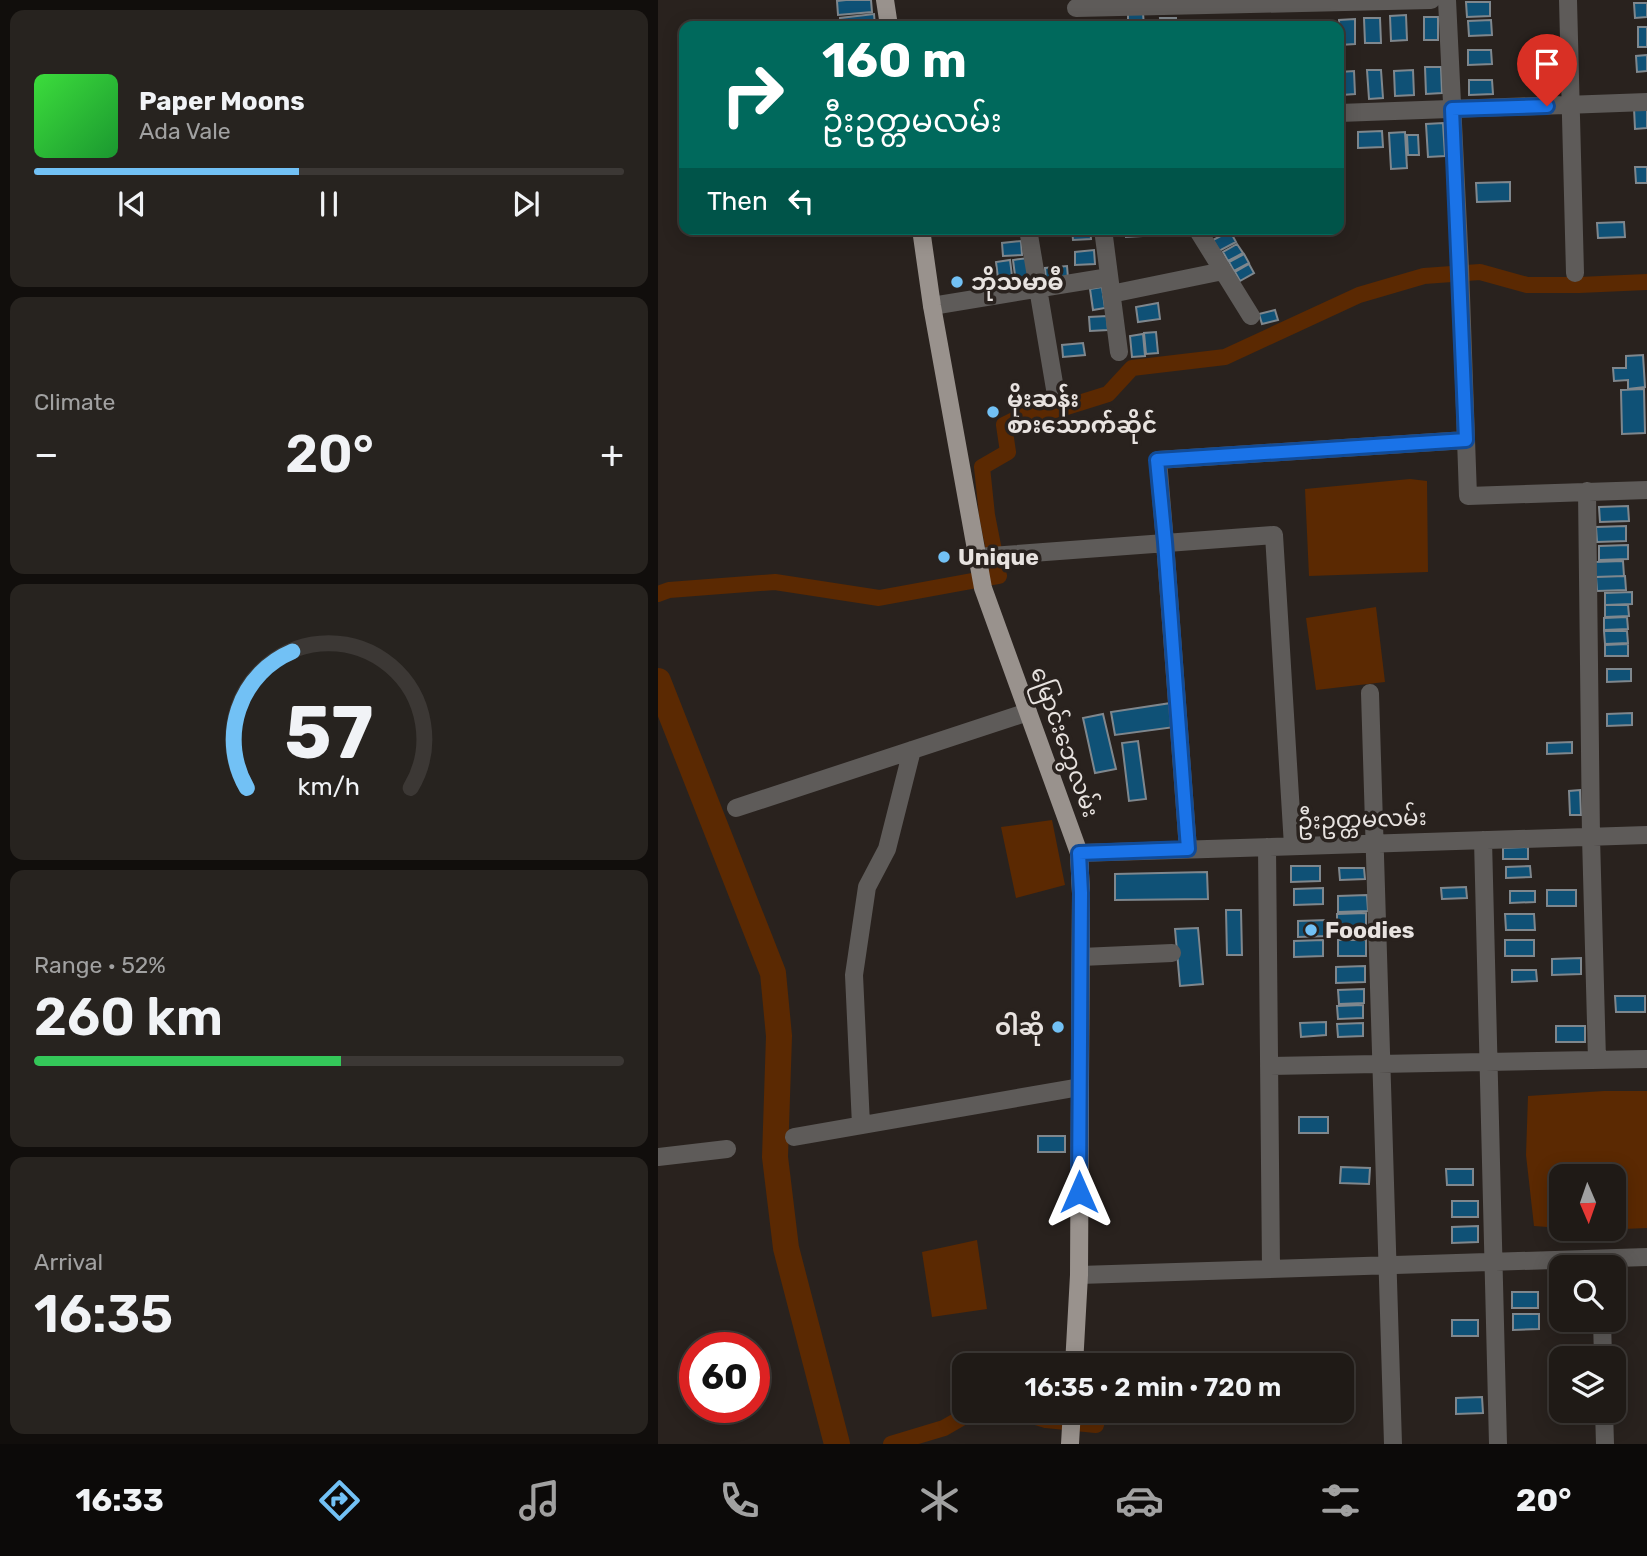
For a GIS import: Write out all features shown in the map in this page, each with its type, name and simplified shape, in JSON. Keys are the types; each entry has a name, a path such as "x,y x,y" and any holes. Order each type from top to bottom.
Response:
{"main road":[{"path":"886,0 888,21"},
{"name":"မြောင်းဘွေလမ်း","path":"921,235 932,306 986,565 1028,712 1079,853 1079,1275 1075,1353"}],"street":[{"path":"886,0 892,0"},
{"path":"1076,11 1431,0"},
{"path":"1447,0 1468,496 1647,490"},
{"path":"1568,0 1576,273"},
{"path":"1344,113 1647,102"},
{"path":"1029,235 1055,389"},
{"path":"1104,235 1119,352"},
{"path":"1201,235 1251,316"},
{"path":"932,306 1038,289 1110,285 1223,271"},
{"path":"1188,849 1157,460 1466,440"},
{"path":"1587,491 1597,1060"},
{"path":"986,565 1165,542 1273,535 1293,846"},
{"path":"1370,693 1393,1444"},
{"path":"736,808 1028,712"},
{"path":"861,1125 853,975 867,887 887,849 912,750"},
{"name":"ဦးဥတ္တမလမ်း","path":"1079,853 1647,835"},
{"path":"1483,840 1498,1444"},
{"path":"1267,847 1270,1269"},
{"path":"1081,957 1172,953"},
{"path":"1269,1066 1647,1059"},
{"path":"794,1137 1080,1087"},
{"path":"658,1157 727,1149"},
{"path":"1626,1260 1647,1257"},
{"path":"1079,1275 1549,1263"},
{"path":"1604,1423 1605,1444"}],"shaded area":[{"path":"1410,479 1427,481 1428,572 1309,576 1305,489"},
{"path":"1376,607 1385,682 1316,690 1306,618"},
{"path":"1052,820 1065,885 1016,898 1001,827"},
{"path":"1647,1091 1647,1228 1626,1229 1626,1164 1549,1164 1549,1227 1534,1226 1526,1155 1528,1096"},
{"path":"977,1240 987,1309 932,1317 922,1252"}],"building":[{"path":"871,0 872,12 838,15 837,1"},
{"path":"1466,2 1490,2 1490,16 1467,17"},
{"path":"1634,3 1647,3 1647,17 1635,18"},
{"path":"1128,13 1143,13 1144,21 1128,21"},
{"path":"874,14 875,21 840,21 840,18"},
{"path":"1406,15 1407,40 1391,41 1390,16"},
{"path":"1424,17 1438,17 1438,40 1424,40"},
{"path":"1160,18 1176,18 1176,21 1160,21"},
{"path":"1364,18 1380,18 1381,43 1365,43"},
{"path":"1355,19 1355,44 1344,45 1344,21 1339,20"},
{"path":"1491,20 1492,35 1469,36 1468,21"},
{"path":"1638,27 1647,27 1647,47 1638,47"},
{"path":"1557,39 1558,53 1531,55 1531,40"},
{"path":"1468,50 1491,50 1492,64 1468,65"},
{"path":"1559,55 1559,69 1533,71 1532,56"},
{"path":"1647,55 1647,71 1637,72 1636,56"},
{"path":"1425,67 1441,67 1442,93 1426,94"},
{"path":"1367,70 1381,70 1383,98 1369,99"},
{"path":"1413,70 1414,95 1395,96 1394,71"},
{"path":"1354,71 1355,94 1344,95 1344,72"},
{"path":"1469,80 1492,80 1493,94 1469,95"},
{"path":"1634,108 1647,108 1647,128 1635,129"},
{"path":"1443,123 1445,156 1428,157 1426,124"},
{"path":"1382,131 1383,147 1358,148 1358,132"},
{"path":"1405,132 1407,168 1391,169 1389,133"},
{"path":"1407,135 1418,135 1419,155 1408,155"},
{"path":"1635,167 1647,167 1647,183 1636,183"},
{"path":"1510,182 1510,201 1477,202 1476,183"},
{"path":"1624,222 1625,237 1598,238 1597,223"},
{"path":"1073,235 1091,235 1091,239 1073,240"},
{"path":"1126,235 1160,235 1126,237"},
{"path":"1222,235 1232,235 1236,242 1219,251 1213,240"},
{"path":"1021,241 1022,255 1003,256 1002,243"},
{"path":"1237,244 1243,253 1228,261 1223,252"},
{"path":"1094,250 1095,264 1075,265 1075,252"},
{"path":"1244,254 1249,263 1234,271 1229,262"},
{"path":"1028,258 1031,282 1016,283 1013,260"},
{"path":"1010,260 1013,284 999,286 996,262"},
{"path":"1249,264 1254,273 1240,281 1235,272"},
{"path":"1067,266 1068,278 1046,280 1045,268"},
{"path":"1102,287 1105,308 1093,310 1090,289"},
{"path":"1158,303 1160,319 1138,322 1136,307"},
{"path":"1275,310 1278,320 1262,324 1259,314"},
{"path":"1107,316 1108,330 1090,331 1089,317"},
{"path":"1156,332 1158,353 1146,354 1144,333"},
{"path":"1143,334 1145,356 1132,357 1130,336"},
{"path":"1083,343 1085,355 1063,357 1062,345"},
{"path":"1643,355 1645,387 1628,389 1628,380 1614,381 1613,368 1626,368 1626,356"},
{"path":"1644,389 1645,433 1622,434 1621,390"},
{"path":"1628,506 1629,521 1600,522 1599,507"},
{"path":"1626,526 1626,541 1597,542 1596,527"},
{"path":"1628,545 1628,559 1599,560 1599,546"},
{"path":"1623,561 1624,576 1595,577 1594,562"},
{"path":"1625,576 1626,590 1597,591 1596,577"},
{"path":"1632,592 1632,604 1605,605 1605,593"},
{"path":"1605,605 1628,605 1629,616 1605,617"},
{"path":"1627,617 1628,629 1604,630 1604,618"},
{"path":"1604,631 1627,631 1628,643 1605,644"},
{"path":"1628,644 1628,656 1605,656 1605,645"},
{"path":"1607,669 1631,669 1631,681 1607,682"},
{"path":"1171,703 1175,727 1115,735 1111,712"},
{"path":"1632,713 1632,725 1607,726 1607,714"},
{"path":"1103,714 1116,769 1095,773 1083,718"},
{"path":"1138,741 1146,799 1129,801 1122,743"},
{"path":"1572,742 1572,753 1547,754 1547,743"},
{"path":"1580,790 1581,815 1570,815 1569,791"},
{"path":"1528,847 1528,859 1503,859 1503,848"},
{"path":"1291,866 1320,866 1320,881 1291,882"},
{"path":"1530,866 1531,877 1506,878 1506,867"},
{"path":"1339,868 1364,868 1365,879 1340,880"},
{"path":"1207,872 1208,899 1115,900 1115,874"},
{"path":"1466,887 1467,898 1442,899 1441,888"},
{"path":"1323,888 1323,904 1294,905 1294,889"},
{"path":"1547,890 1576,890 1576,906 1547,906"},
{"path":"1510,891 1535,891 1535,902 1510,903"},
{"path":"1367,895 1368,911 1338,912 1338,896"},
{"path":"1226,910 1241,910 1242,955 1227,955"},
{"path":"1366,913 1366,929 1337,930 1337,914"},
{"path":"1505,914 1534,914 1535,930 1506,930"},
{"path":"1327,920 1328,936 1298,937 1298,921"},
{"path":"1198,928 1203,984 1180,986 1175,929"},
{"path":"1323,940 1323,956 1294,957 1294,941"},
{"path":"1338,940 1366,940 1366,956 1338,956"},
{"path":"1505,940 1534,940 1534,956 1505,956"},
{"path":"1581,958 1581,974 1552,975 1552,959"},
{"path":"1365,966 1365,982 1336,983 1336,967"},
{"path":"1512,970 1536,970 1537,981 1512,982"},
{"path":"1364,989 1364,1003 1339,1004 1338,990"},
{"path":"1615,996 1645,996 1645,1012 1616,1012"},
{"path":"1363,1005 1363,1018 1338,1019 1337,1006"},
{"path":"1326,1022 1326,1035 1301,1037 1300,1023"},
{"path":"1363,1023 1363,1036 1338,1037 1337,1024"},
{"path":"1556,1026 1585,1026 1585,1042 1556,1042"},
{"path":"1299,1117 1328,1117 1328,1133 1299,1133"},
{"path":"1038,1136 1065,1136 1065,1152 1038,1152"},
{"path":"1341,1167 1370,1168 1369,1184 1340,1183"},
{"path":"1446,1169 1473,1169 1473,1185 1447,1185"},
{"path":"1452,1201 1478,1201 1478,1217 1452,1217"},
{"path":"1478,1226 1478,1242 1452,1243 1452,1227"},
{"path":"1512,1292 1538,1292 1538,1308 1512,1308"},
{"path":"1513,1314 1539,1314 1539,1329 1513,1330"},
{"path":"1452,1320 1478,1320 1478,1336 1452,1336"},
{"path":"1482,1397 1483,1413 1456,1414 1456,1398"}],"waterway":[{"path":"658,594 669,590 775,582 879,598 999,576 987,515 982,467 1008,452 1004,425 1024,415 1060,409 1108,394 1132,368 1225,357 1359,295 1424,276 1480,272 1527,285 1647,282"},
{"path":"658,681 773,973 779,1036 775,1157 786,1248 837,1444"},
{"path":"891,1444 953,1423"},
{"path":"1076,1423 1096,1425"}],"place":[{"name":"ဘိုသမာဓီ","path":"957,282"},
{"name":"မိုးဆန်း စားသောက်ဆိုင်","path":"993,412"},
{"name":"Unique","path":"944,557"},
{"name":"Foodies","path":"1311,930"},
{"name":"ဝါဆို","path":"1058,1027"}],"route":[{"path":"1079,1192 1079,853 1188,849 1157,460 1466,440 1452,109 1547,106"}]}
